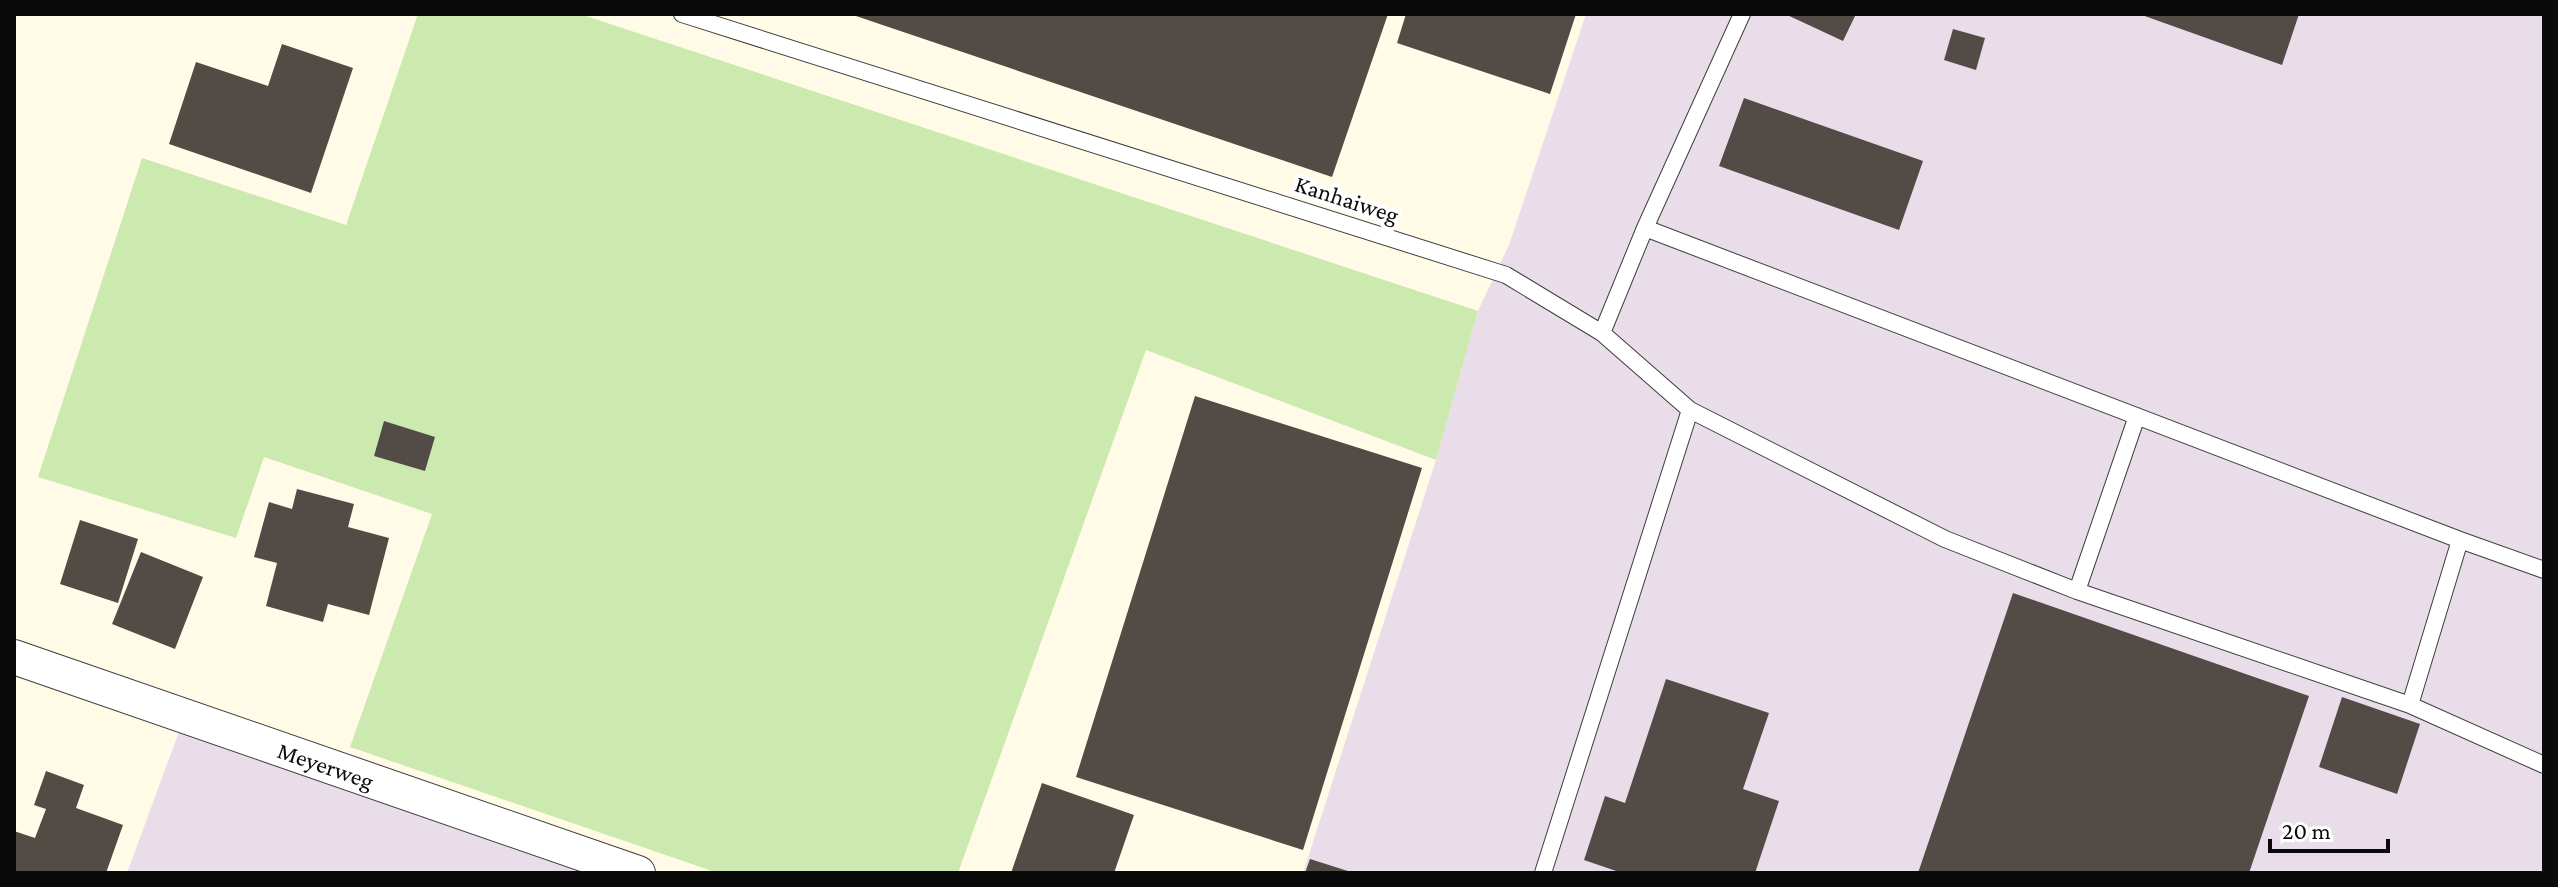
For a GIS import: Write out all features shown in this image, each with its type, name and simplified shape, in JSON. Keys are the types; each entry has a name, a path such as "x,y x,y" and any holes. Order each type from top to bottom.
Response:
{"street":[{"name":"Meyerweg","path":"14,657 577,863 638,873"}],"lane":[{"name":"Kanhaiweg","path":"682,14 1506,275 1602,333 1690,410 1945,539 2077,591 2410,705 2544,765"},
{"path":"1602,333 1645,228 1742,14"},
{"path":"1645,228 2544,570"},
{"path":"1543,873 1690,410"},
{"path":"2077,591 2137,416"},
{"path":"2410,705 2460,540"}],"shaded area":[{"path":"1586,14 2544,14 2544,873 1303,873 1436,460 1478,311 1509,245"},
{"path":"180,729 591,873 127,873"}],"green space":[{"path":"418,14 580,14 1478,311 1436,460 1146,350 958,873 718,873 350,747 432,514 264,457 236,538 38,477 142,158 346,225"}],"building":[{"path":"850,14 1388,14 1332,177"},
{"path":"1406,14 1576,14 1550,94 1397,43"},
{"path":"1785,14 1856,14 1843,41"},
{"path":"2139,14 2299,14 2282,65"},
{"path":"1953,29 1985,38 1976,70 1944,60"},
{"path":"282,44 353,68 311,193 169,144 196,62 268,86"},
{"path":"1744,98 1923,161 1899,230 1719,166"},
{"path":"1195,396 1422,468 1303,850 1076,777"},
{"path":"384,421 435,437 425,471 374,456"},
{"path":"297,489 354,504 348,527 389,538 369,615 328,604 323,622 266,606 277,563 254,557 269,502 292,509"},
{"path":"80,520 138,539 118,603 60,584"},
{"path":"141,552 203,577 175,649 112,624"},
{"path":"2013,593 2309,696 2249,873 1918,873"},
{"path":"1666,679 1769,713 1743,789 1779,801 1755,873 1622,873 1584,860 1605,796 1625,803"},
{"path":"2342,697 2420,724 2397,794 2319,767"},
{"path":"46,771 84,785 76,808 123,825 106,873 14,873 14,831 35,838 46,809 34,805"},
{"path":"1042,783 1134,815 1114,873 1011,873"},
{"path":"1310,859 1351,872 1351,873 1305,873"}]}
